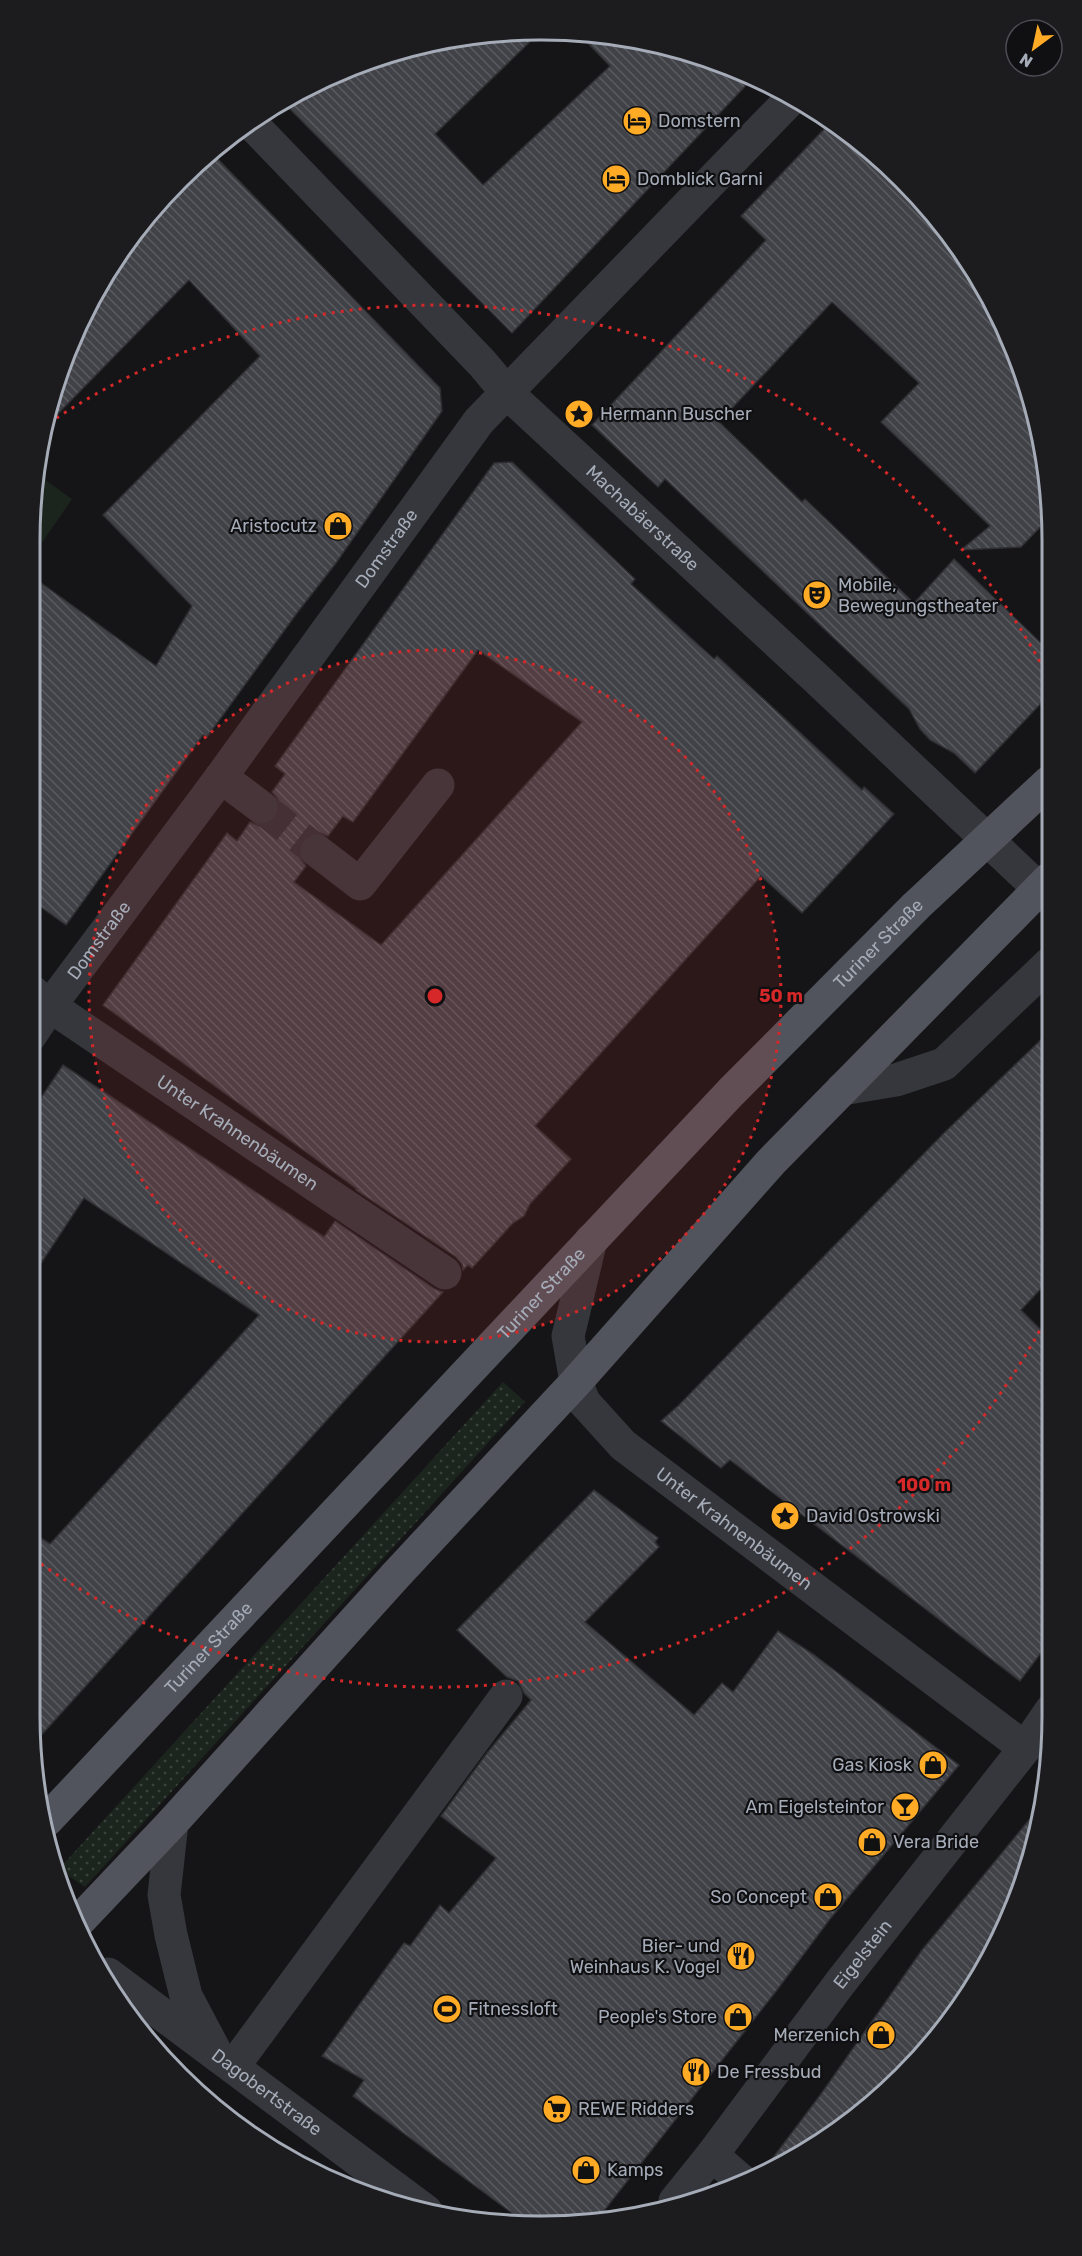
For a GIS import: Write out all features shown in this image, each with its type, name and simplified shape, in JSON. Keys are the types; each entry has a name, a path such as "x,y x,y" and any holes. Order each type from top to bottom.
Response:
{"main road":[{"name":"Turiner Straße","path":"51,1816 591,1240 765,1058 916,906 1042,789"},
{"path":"84,1917 172,1823 404,1566 576,1382 771,1162 1042,892"}],"street":[{"name":"Domstraße","path":"40,998 221,777 479,421 785,105"},
{"name":"Machabäerstraße","path":"257,129 483,363 507,393 791,655 988,841 1042,885"},
{"path":"221,777 261,807"},
{"path":"317,851 360,884 438,785"},
{"path":"842,1089 896,1080 944,1064 1042,971"},
{"name":"Unter Krahnenbäumen","path":"40,998 445,1274"},
{"name":"Unter Krahnenbäumen","path":"591,1240 568,1336 576,1382 584,1402 622,1445 1025,1748"},
{"path":"172,1823 164,1895 171,1935 186,1996 225,2062 506,1696"},
{"name":"Eigelstein","path":"679,2196 712,2156 840,1983 1041,1724"},
{"name":"Dagobertstraße","path":"118,1982 407,2197"},
{"path":"712,2156 736,2176"}],"shaded area":[{"path":"45,479 72,499 40,545"},
{"path":"503,1382 525,1402 85,1887 66,1874 64,1864"}],"building":[{"path":"531,41 435,134 483,185 610,66 588,43 639,50 671,58 702,67 746,85 512,333 290,109 349,79 411,58 476,45"},
{"path":"824,129 846,144 895,187 938,236 974,291 1003,349 1015,380 1032,443 1040,508 1041,526 1021,547 961,550 990,526 881,422 919,383 832,302 719,422 802,502 805,499 914,603 954,559 1042,644 1042,702 975,773 954,753 930,740 920,729 909,709 665,479 658,487 592,425 766,240 741,216"},
{"path":"218,159 440,388 442,411 336,563 207,737 203,735 66,925 40,906 40,582 156,666 192,606 103,515 260,356 189,280 57,415 79,349 92,320 125,263 165,211"},
{"path":"512,462 635,579 631,584 714,659 717,656 862,790 864,787 894,814 802,913 761,876 535,1126 571,1159 530,1204 524,1216 513,1223 472,1268 468,1265 463,1270 462,1264 456,1257 356,1190 103,1005 227,833 237,841 250,822 259,826 269,824 276,819 280,809 278,799 272,792 285,774 275,766 494,463","holes":["478,650 582,722 381,945 294,882 306,866 300,858 299,848 303,839 310,834 320,833 328,836 343,816 353,822"]},
{"path":"1042,1039 1042,1288 1021,1310 1042,1331 1042,1651 1020,1681 730,1460 721,1468 661,1421 943,1134"},
{"path":"63,1065 324,1237 335,1221 435,1289 443,1292 41,1735 40,1538 50,1544 259,1315 84,1198 40,1265 40,1099"},
{"path":"594,1490 658,1538 655,1542 659,1547 585,1622 694,1715 722,1683 733,1692 778,1631 813,1654 959,1765 830,1919 604,2211 541,2216 514,2214 353,2096 364,2080 322,2056 404,1943 410,1946 440,1905 449,1913 496,1858 441,1816 487,1753 531,1700 524,1693 518,1681 507,1677 457,1630"},
{"path":"1031,1818 1015,1876 990,1936 957,1993 938,2020 895,2069 846,2112 773,2158 821,2094 922,1950"}],"tunnel":[{"path":"261,807 317,851"}],"place":[{"name":"Domstern","path":"637,121"},
{"name":"Domblick Garni","path":"616,179"},
{"name":"Hermann Buscher","path":"579,414"},
{"name":"Aristocutz","path":"338,526"},
{"name":"Mobile, Bewegungstheater","path":"817,595"},
{"name":"David Ostrowski","path":"785,1516"},
{"name":"Gas Kiosk","path":"933,1765"},
{"name":"Am Eigelsteintor","path":"905,1807"},
{"name":"Vera Bride","path":"872,1842"},
{"name":"So Concept","path":"828,1897"},
{"name":"Bier- und Weinhaus K. Vogel","path":"741,1956"},
{"name":"Fitnessloft","path":"447,2009"},
{"name":"People's Store","path":"738,2017"},
{"name":"Merzenich","path":"881,2035"},
{"name":"De Fressbud","path":"696,2072"},
{"name":"REWE Ridders","path":"557,2109"},
{"name":"Kamps","path":"586,2170"}]}
